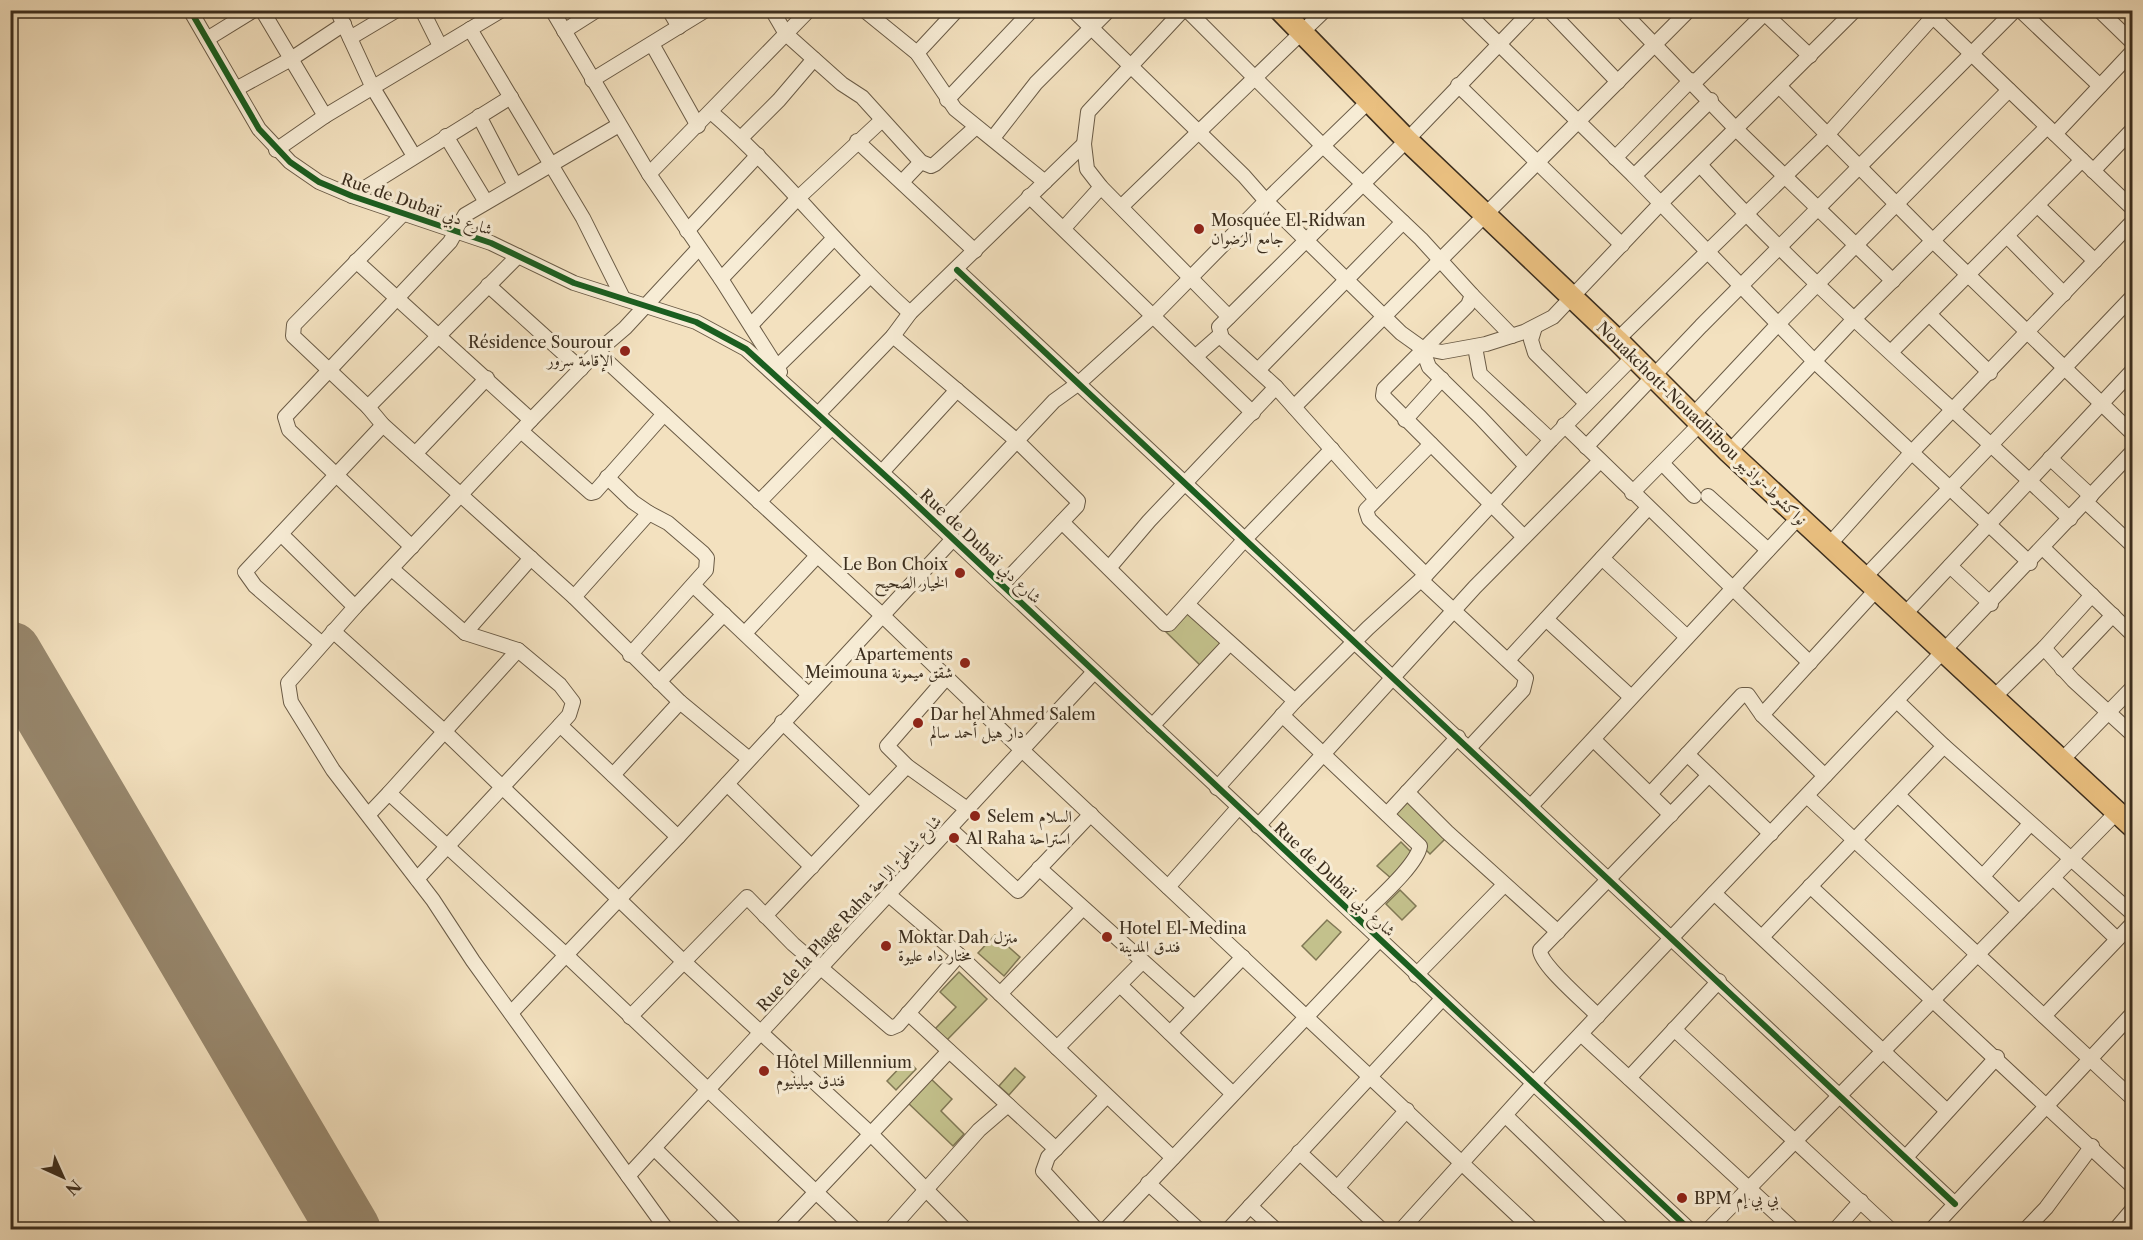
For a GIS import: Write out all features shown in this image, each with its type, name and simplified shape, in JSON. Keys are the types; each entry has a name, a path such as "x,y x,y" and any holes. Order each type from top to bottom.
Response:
{"highway":[{"name":"Nouakchott-Nouadhibou نواكشوط-نواذيبو","path":"1280,10 1407,140 1617,340 1729,452 2125,819"}],"street":[{"name":"Rue de Dubaï شارع دبي","path":"190,10 259,129 276,150 311,177 352,196 456,230 574,283 696,322 730,338 787,384 1416,975 1619,1161 1689,1230"},
{"path":"207,39 254,10"},
{"path":"262,10 325,116"},
{"path":"337,10 373,88 414,156"},
{"path":"350,38 397,10"},
{"path":"422,10 440,46"},
{"path":"276,150 325,116 470,29 487,14 502,10"},
{"path":"552,10 619,125 687,231 722,279 787,384"},
{"path":"564,31 597,10"},
{"path":"669,10 679,27"},
{"path":"592,80 706,10"},
{"path":"772,10 786,34 842,84 862,98 921,162 931,166 935,164 976,127"},
{"path":"650,174 809,10"},
{"path":"917,53 957,10"},
{"path":"947,100 1032,10"},
{"path":"1073,10 1129,68 1244,176 1266,201 1384,318 1422,348 1442,352 1475,347 1512,336 1535,327 1560,312 1661,203 1701,166 1855,10"},
{"path":"993,138 1036,83 1109,10"},
{"path":"1229,317 1101,187 1087,169 1084,144 1088,112 1185,10 1323,146 1364,183 1442,261 1512,336"},
{"path":"1122,206 1255,77 1304,33 1325,10"},
{"path":"1464,10 1661,203 1814,361 2030,563"},
{"path":"1376,499 1276,387 1248,364 1220,335 1219,327 1407,140 1533,10"},
{"path":"1549,10 1618,82"},
{"path":"1621,10 1693,81 1737,130 1893,281"},
{"path":"1294,407 1442,261 1536,162 1579,122 1689,10"},
{"path":"1586,447 2015,10"},
{"path":"2020,10 2100,86"},
{"path":"2099,10 2133,42"},
{"path":"1615,158 1765,12 1810,56"},
{"path":"1617,340 1827,135 1933,13 1972,55 2132,206"},
{"path":"875,14 917,53 947,100 976,127 993,138 1045,182"},
{"path":"236,89 291,59 344,24"},
{"path":"470,29 583,218 623,298"},
{"path":"652,44 698,126"},
{"path":"1729,452 1854,319 2133,52"},
{"path":"741,138 814,59"},
{"path":"1458,85 1622,245"},
{"path":"1780,87 1897,206 2133,433"},
{"path":"1632,493 1662,463 1779,323 2009,90"},
{"path":"352,196 511,97"},
{"path":"938,525 1054,401 1079,383 1154,316 1266,201 1370,100"},
{"path":"1634,176 1711,100"},
{"path":"711,112 758,155 870,276 910,313"},
{"path":"479,116 515,185"},
{"path":"722,279 797,199 882,120"},
{"path":"412,547 289,430 285,417 450,242 465,215 619,125"},
{"path":"2093,171 2133,130"},
{"path":"446,136 486,202"},
{"path":"857,141 975,251"},
{"path":"818,414 893,336 910,313 957,270 1029,196 1084,144"},
{"path":"687,231 758,155"},
{"path":"1891,352 2082,160"},
{"path":"902,182 921,162"},
{"path":"1701,166 1746,214 1854,319 2070,519"},
{"path":"1064,228 1101,187"},
{"path":"1029,196 1253,413"},
{"path":"2038,206 2095,261"},
{"path":"403,214 292,329 293,336 368,407 383,425 574,597 680,702 749,759"},
{"path":"1258,370 1403,222"},
{"path":"1828,546 1912,452 2133,222"},
{"path":"2007,236 2064,294"},
{"path":"751,325 834,238"},
{"path":"666,1230 472,961 417,879 333,770 291,702 288,682 321,643 531,420 597,352 626,328 644,304 699,248"},
{"path":"368,407 518,256"},
{"path":"356,261 531,420"},
{"path":"957,270 1955,1204"},
{"path":"777,367 870,276"},
{"path":"488,285 581,369"},
{"path":"1472,295 1468,305 1422,348 1384,389 1383,396 1524,537"},
{"path":"1762,715 1810,663 1871,584 1951,488 2133,297"},
{"path":"1929,314 1990,372"},
{"path":"1535,327 1532,340 1535,353 1586,403"},
{"path":"1195,357 1220,335"},
{"path":"893,336 1017,441 1077,499 1077,506 1002,585"},
{"path":"1475,347 1480,374 1551,440"},
{"path":"1422,348 1425,363 1526,466"},
{"path":"597,352 884,616 1023,751 1407,1110 1524,1226"},
{"path":"1217,788 1295,701 1423,578 1564,425 1633,357"},
{"path":"1904,615 2133,371"},
{"path":"415,454 487,378"},
{"path":"1405,420 1442,379"},
{"path":"1109,568 1276,387"},
{"path":"882,472 957,390"},
{"path":"521,431 591,492 595,492 664,414"},
{"path":"321,643 255,586 245,572 383,425"},
{"path":"1564,425 1810,663"},
{"path":"759,502 832,427"},
{"path":"1431,444 1366,510 1370,519 1423,578 1523,674 1526,684 1469,748"},
{"path":"1062,522 1166,624 1171,623 1245,538 1332,449"},
{"path":"2050,458 2133,545"},
{"path":"1401,1230 1533,1084 2030,563 2088,499 2130,458"},
{"path":"1258,826 1524,537 1600,461"},
{"path":"1662,463 1694,496"},
{"path":"607,477 633,502 668,523 707,558 706,570 694,586 630,655"},
{"path":"1708,496 1768,550"},
{"path":"1508,660 1648,508"},
{"path":"574,597 649,513"},
{"path":"1531,806 1799,517"},
{"path":"281,534 355,607"},
{"path":"511,1013 678,837 808,694 884,616 952,539"},
{"path":"2043,548 2133,634"},
{"path":"746,632 817,556"},
{"path":"465,633 531,558"},
{"path":"1602,558 1687,637"},
{"path":"1950,566 1990,604"},
{"path":"392,569 465,633 518,650 560,685 573,702 569,715 417,879"},
{"path":"694,586 746,632 808,694"},
{"path":"1993,698 2044,648 2092,595"},
{"path":"1188,605 1295,701"},
{"path":"659,682 724,614"},
{"path":"2062,669 2113,615"},
{"path":"1546,619 1631,697"},
{"path":"333,631 504,787 618,900 871,1134 928,1189 966,1230"},
{"path":"1152,726 1229,644"},
{"path":"2044,648 2062,669 2133,734"},
{"path":"369,814 518,650"},
{"name":"Rue de la Plage Raha شارع شاطئ الراحة","path":"628,1176 1094,672"},
{"path":"947,677 888,742 888,749 907,766 967,809"},
{"path":"2061,761 2133,688"},
{"path":"1651,793 1738,697 1748,695 1762,715 1826,776"},
{"path":"1897,700 2030,824 2070,860 2088,872 2133,914"},
{"path":"613,775 680,702"},
{"path":"1282,715 1420,846 1419,853 1358,919"},
{"path":"782,722 869,805"},
{"path":"560,725 678,837"},
{"path":"1387,814 1458,737"},
{"path":"1594,740 1651,793 1671,815"},
{"path":"1762,937 1944,746"},
{"path":"1688,754 1771,834"},
{"path":"765,916 907,766"},
{"path":"1598,1016 1539,953 1709,775"},
{"path":"727,784 812,867"},
{"path":"1407,792 1504,885 1558,932"},
{"path":"389,793 566,955 856,1230"},
{"path":"1898,795 2019,912"},
{"path":"1807,796 2133,1098"},
{"path":"1168,887 1238,808"},
{"path":"950,829 1014,890 1022,888 1091,814"},
{"path":"1708,1230 2070,860 2125,819"},
{"path":"1983,876 2030,824"},
{"path":"1040,868 1082,909 1194,1007"},
{"path":"2053,878 2117,939"},
{"path":"1416,975 1504,885"},
{"path":"1810,886 1997,1057 2133,1186"},
{"path":"1714,893 1947,1111"},
{"path":"889,895 959,956 1173,1158"},
{"path":"630,1017 747,897 822,968 891,1028 898,1025 959,956"},
{"path":"1000,994 1082,909"},
{"path":"2044,1016 2133,924"},
{"path":"1105,1230 1380,939"},
{"path":"1170,1033 1243,957"},
{"path":"1057,1048 1142,962"},
{"path":"1629,1078 1719,981"},
{"path":"1120,985 1233,1094"},
{"path":"1228,1230 1442,999"},
{"path":"908,1013 1056,1149"},
{"path":"1937,1227 1955,1204 2133,1014"},
{"path":"1674,1029 1891,1230"},
{"path":"1581,1034 1794,1230"},
{"path":"780,1230 949,1050"},
{"path":"1906,1157 1997,1057"},
{"path":"1097,1230 1043,1171 1045,1161 1106,1097"},
{"path":"890,1230 980,1130 1008,1105"},
{"path":"1337,1188 1407,1110"},
{"path":"1506,1116 1624,1230"},
{"path":"2025,1230 2046,1208 2092,1146"},
{"path":"654,1148 737,1230"},
{"path":"1299,1152 1382,1230"},
{"path":"1148,1183 1199,1230"},
{"path":"1835,1230 1861,1202"},
{"path":"1250,1206 1276,1230"},
{"path":"2115,1230 2133,1210"}],"shaded area":[{"path":"1187,607 1227,642 1205,670 1165,631"},
{"path":"1406,796 1446,838 1430,854 1390,814"},
{"path":"1401,842 1414,855 1392,879 1377,866"},
{"path":"1400,890 1416,906 1402,920 1386,904"},
{"path":"1327,920 1341,932 1316,960 1302,946"},
{"path":"995,935 1020,957 1004,976 978,953"},
{"path":"959,972 987,999 947,1040 935,1029 956,1007 940,992"},
{"path":"907,1060 916,1069 896,1090 887,1081"},
{"path":"1015,1068 1025,1077 1009,1095 999,1086"},
{"path":"929,1077 952,1099 941,1111 964,1134 953,1146 906,1101"}],"runway":[{"path":"10,653 349,1230"}],"cycle path":[{"path":"190,10 259,129 290,162 319,182 352,196 491,243 574,283 696,322 746,349 902,491 1690,1230"},
{"path":"957,270 1955,1204"}],"place":[{"name":"Mosquée El-Ridwan جامع الرضوان","path":"1199,229"},
{"name":"Résidence Sourour الإقامة سرور","path":"625,351"},
{"name":"Le Bon Choix الخيار الصحيح","path":"960,573"},
{"name":"Apartements Meimouna شقق ميمونة","path":"965,663"},
{"name":"Dar hel Ahmed Salem دار هيل أحمد سالم","path":"918,723"},
{"name":"Selem السلام","path":"975,816"},
{"name":"Al Raha استراحة","path":"954,838"},
{"name":"Hotel El-Medina فندق المدينة","path":"1107,937"},
{"name":"Moktar Dah منزل مختار داه عليوة","path":"886,946"},
{"name":"Hôtel Millennium فندق ميلينيوم","path":"764,1071"},
{"name":"BPM بي بي إم","path":"1682,1198"}]}
